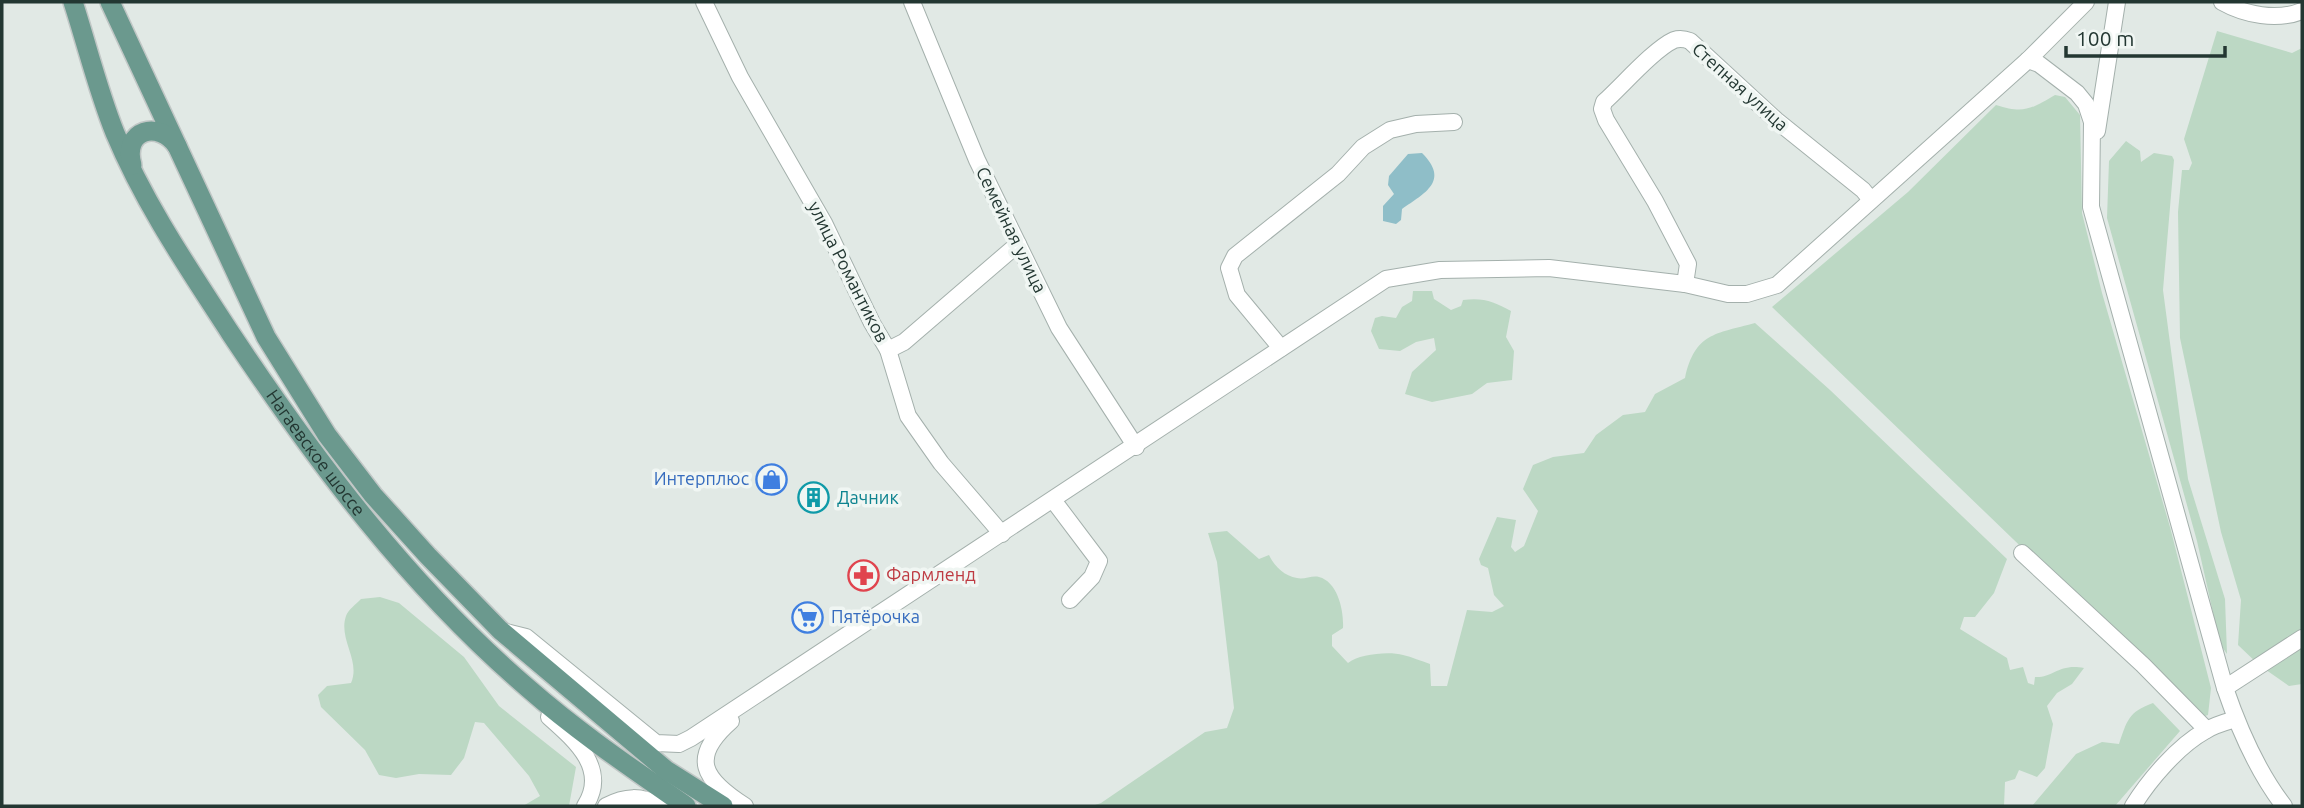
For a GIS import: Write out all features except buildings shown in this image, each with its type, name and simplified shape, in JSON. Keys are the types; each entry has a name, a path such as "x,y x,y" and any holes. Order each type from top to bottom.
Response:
{"main road":[{"name":"Нагаевское шоссе","path":"74,2 111,122 136,177 185,263 273,397 359,512 433,598 529,690 686,806"},
{"name":"Нагаевское шоссе","path":"110,2 267,337 327,435 373,495 500,630 666,770 723,806"},
{"path":"136,177 129,148 134,139 142,134 158,132 166,135 172,139 183,156"}],"street":[{"name":"улица Романтиков","path":"704,2 740,77 824,223 872,323 888,350 908,416 941,463 1002,534"},
{"name":"Семейная улица","path":"912,2 977,160 1059,328 1136,447"},
{"path":"500,630 526,637 656,743 679,744 1136,447 1386,279 1426,273 1549,268 1685,284 1728,294 1747,294 1777,285 2028,60 2086,2"},
{"path":"2092,168 2117,2"},
{"path":"2233,4 2267,16 2302,10"},
{"name":"Степная улица","path":"1685,284 1689,264 1602,109 1604,102 1657,52 1674,40 1683,38 1690,41 1776,120 1863,190 1871,200"},
{"path":"2028,60 2039,64 2069,86 2086,104 2092,122 2091,207 2225,688 2236,719 2273,792 2284,806"},
{"path":"1281,348 1237,295 1229,268 1235,256 1338,174 1363,147 1390,130 1416,124 1454,122"},
{"path":"888,350 904,342 1018,244"},
{"path":"1054,500 1099,561 1092,577 1070,600"},
{"path":"2022,552 2206,729"},
{"path":"433,598 450,626 570,736 587,757 594,783 591,797 585,806"},
{"path":"2225,688 2302,638"},
{"path":"745,806 715,783 705,760 708,746 717,733 755,696"},
{"path":"2133,806 2144,788 2188,742 2206,729 2236,719"},
{"path":"606,806 631,797 648,799 660,806"}],"green space":[{"path":"2217,31 2292,53 2302,48 2302,684 2289,686 2259,665 2238,645 2241,600 2221,532 2180,338 2178,212 2182,170 2189,170 2192,163 2184,139"},
{"path":"2055,95 2065,97 2080,115 2082,213 2102,293 2170,527 2211,688 2208,715 2199,718 1772,307 1908,192 1996,105 2027,109"},
{"path":"2126,141 2140,151 2141,162 2154,153 2172,156 2174,160 2163,290 2188,479 2225,599 2227,654 2220,644 2197,541 2107,218 2109,161"},
{"path":"1413,291 1432,291 1434,299 1451,310 1461,306 1463,300 1477,299 1511,311 1506,337 1514,351 1512,380 1487,383 1472,394 1432,402 1405,394 1412,372 1436,350 1434,338 1416,342 1400,351 1379,349 1371,331 1375,318 1396,318 1402,307 1412,301"},
{"path":"1755,323 1830,390 2007,559 1994,593 1975,617 1964,617 1960,629 2007,658 2010,670 2023,667 2028,683 2034,685 2035,677 2068,667 2084,668 2072,684 2057,693 2047,706 2053,724 2045,768 2037,777 2019,770 2015,779 2005,782 2004,806 1092,806 1101,803 1205,732 1227,728 1234,708 1217,562 1208,533 1227,531 1259,559 1269,555 1277,567 1288,575 1326,580 1338,598 1343,621 1343,628 1332,635 1332,646 1348,663 1374,654 1403,655 1430,664 1431,686 1447,686 1467,610 1492,612 1504,606 1494,595 1488,568 1481,565 1479,559 1497,517 1516,520 1511,547 1515,552 1524,546 1538,511 1523,489 1533,465 1553,457 1584,453 1596,435 1623,415 1645,412 1655,394 1685,378 1689,363 1701,344 1718,333"},
{"path":"380,597 399,603 464,657 499,706 576,767 569,806 523,806 540,796 529,776 484,723 475,722 464,758 451,775 419,774 396,778 379,775 365,750 321,707 318,695 327,686 351,683 353,666 345,633 346,616 361,599"},
{"path":"2153,703 2180,731 2115,806 2032,806 2076,754 2102,742 2119,744 2133,714"}],"water":[{"path":"1422,153 1434,171 1431,186 1402,209 1401,220 1396,224 1383,221 1383,206 1394,194 1388,185 1389,176 1408,154"}],"place":[{"name":"Интерплюс","path":"772,479"},
{"name":"Дачник","path":"814,498"},
{"name":"Фармленд","path":"863,575"},
{"name":"Пятёрочка","path":"808,617"}]}
